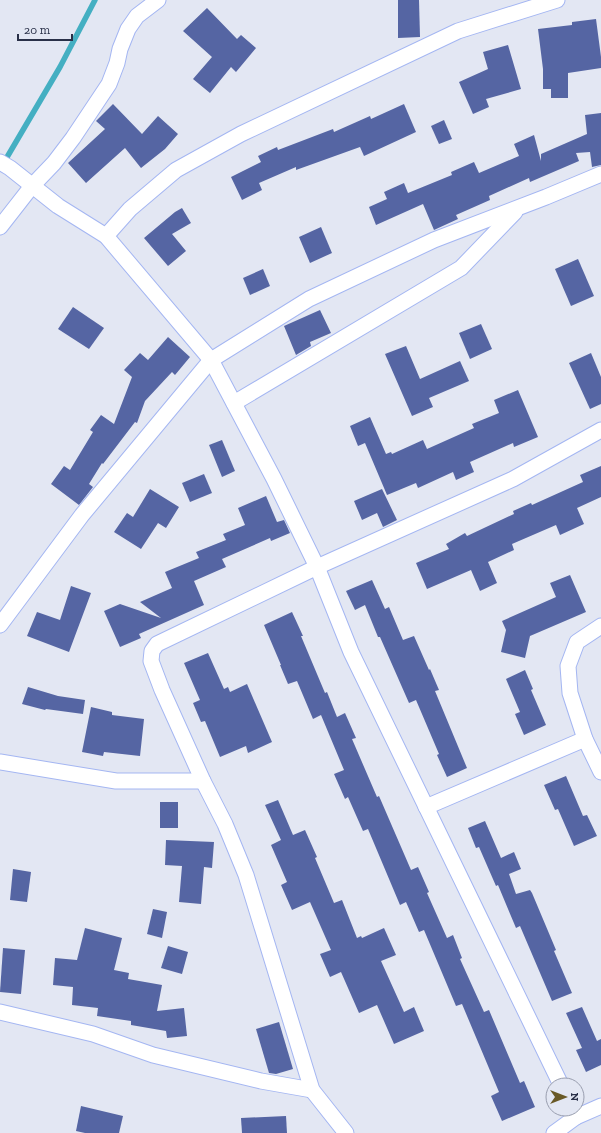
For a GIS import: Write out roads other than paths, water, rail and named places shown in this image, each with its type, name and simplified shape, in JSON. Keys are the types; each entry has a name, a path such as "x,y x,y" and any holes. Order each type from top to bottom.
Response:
{"street":[{"path":"0,227 32,186 54,163 73,138 110,84 120,49 128,29 137,16 158,0"},
{"path":"106,236 130,209 176,170 242,134 458,31 557,0"},
{"path":"5,165 58,206 106,236 211,360 274,479 317,567 351,652 557,1077"},
{"path":"0,625 82,515 211,360 309,299 434,240 601,174"},
{"path":"234,403 461,268 518,208"},
{"path":"346,1133 312,1090 246,875 225,824 203,781 159,682 151,661 152,651 157,644 317,567 513,479 601,430"},
{"path":"601,626 577,642 568,666 570,693 585,739 601,772"},
{"path":"426,808 585,739"},
{"path":"0,762 116,781 203,781"},
{"path":"0,1012 93,1034 153,1055 261,1081 312,1090"},
{"path":"585,1110 601,1106"},
{"path":"554,1133 570,1117"}],"waterway":[{"path":"3,164 60,67 95,0"}]}
